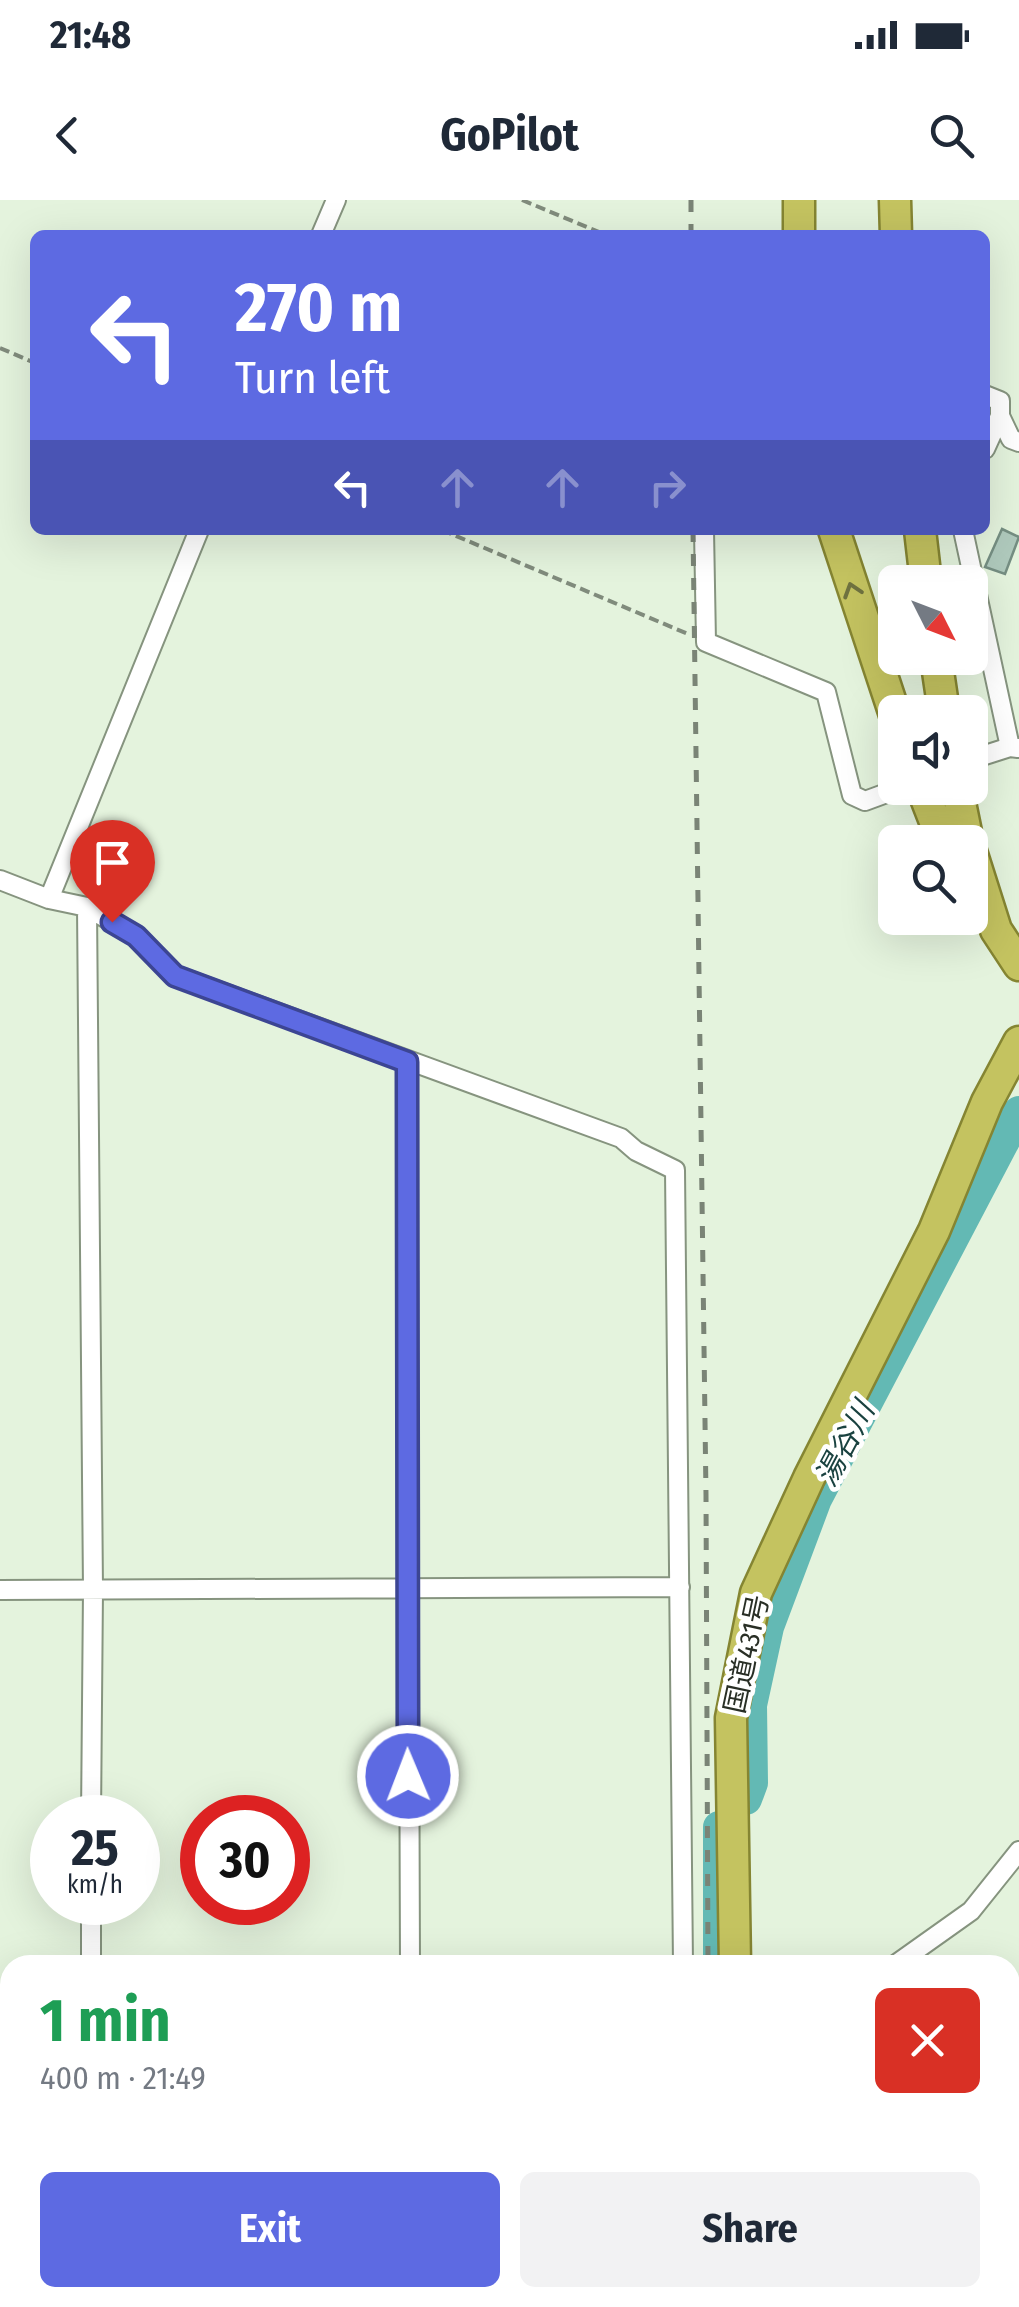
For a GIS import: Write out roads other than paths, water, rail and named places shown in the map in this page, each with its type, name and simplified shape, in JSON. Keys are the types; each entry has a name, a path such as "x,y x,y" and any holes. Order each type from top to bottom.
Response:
{"highway":[{"path":"799,200 800,230"},
{"path":"895,200 896,230"},
{"path":"836,535 889,695"},
{"path":"921,535 924,565"},
{"path":"988,905 996,930 1019,965"},
{"path":"982,935 1008,982 1019,988"},
{"name":"国道431号","path":"735,1955 731,1718 756,1593 809,1478 934,1231 987,1102 1019,1042"}],"street":[{"path":"323,230 336,200"},
{"path":"990,397 1000,401 1000,416 990,438"},
{"path":"1000,416 1012,439 1019,442"},
{"path":"50,900 198,535"},
{"path":"704,535 706,642 826,692 852,794 865,801 878,796"},
{"path":"963,535 1014,747 988,755"},
{"path":"0,880 50,900 87,908 136,936 175,976 621,1138 636,1152 675,1170 683,1955"},
{"path":"87,908 92,1795"},
{"path":"407,1062 410,1955"},
{"path":"0,1590 680,1586"},
{"path":"909,1955 971,1911 1019,1851"},
{"path":"90,1955 91,1925"}],"waterway":[{"name":"湯谷川","path":"746,1799 752,1783 751,1705 768,1627 816,1499 1019,1112"},
{"name":"湯谷川","path":"719,1827 719,1955"}],"railway":[{"path":"691,200 691,230"},
{"path":"693,535 708,1955"}]}
